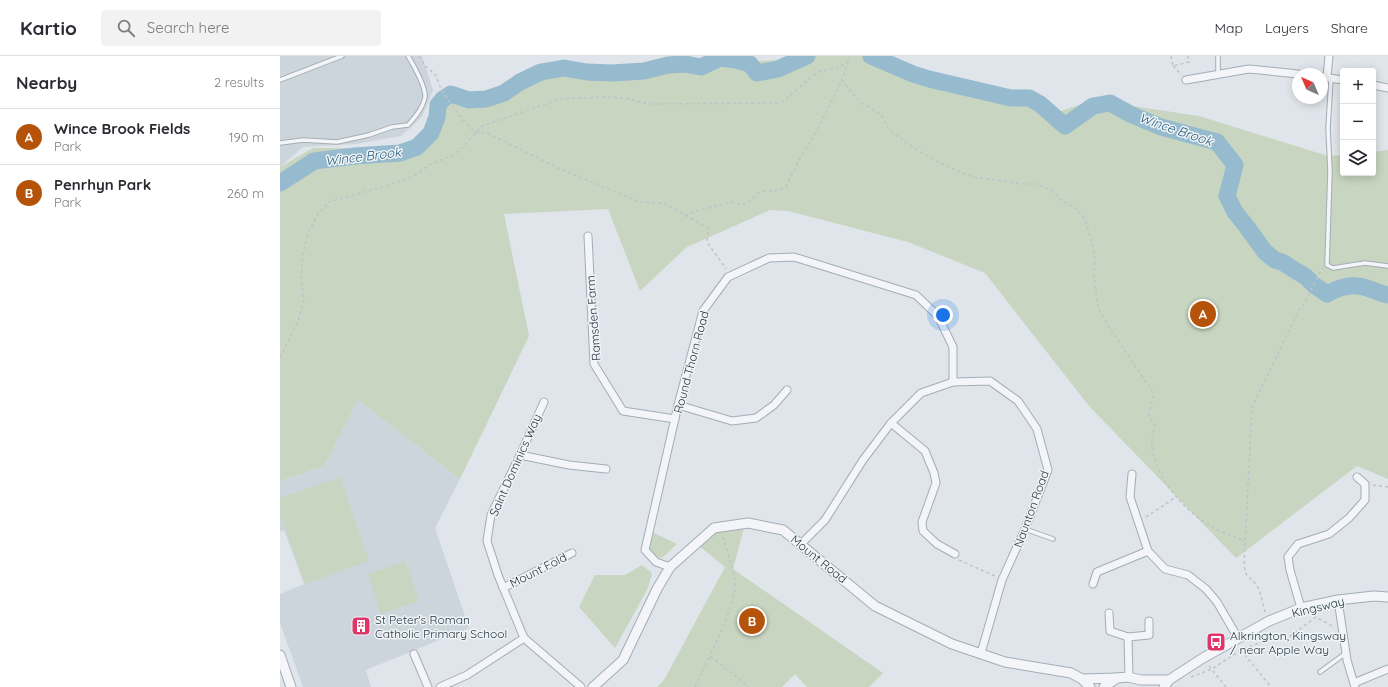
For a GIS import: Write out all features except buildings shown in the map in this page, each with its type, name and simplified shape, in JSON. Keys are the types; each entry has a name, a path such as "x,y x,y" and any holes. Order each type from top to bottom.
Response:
{"street":[{"path":"1327,68 1328,56"},
{"path":"1186,80 1249,69 1292,73"},
{"path":"1328,77 1340,79"},
{"path":"1376,86 1388,88"},
{"name":"Ramsden Farm","path":"588,236 594,364 623,411 675,419"},
{"name":"Round Thorn Road","path":"670,567 656,562 645,550 678,405 702,311 728,276 769,258 794,257 916,295 938,316 953,347 953,382"},
{"name":"Naunton Road","path":"801,544 825,520 863,460 891,423 921,394 953,382 990,380 1018,401 1038,429 1048,470 1025,529 1003,579 981,653"},
{"path":"678,405 732,421 756,418 774,405 787,390"},
{"name":"Saint Dominics Way","path":"544,402 491,516 487,541 498,575 524,638 581,687"},
{"path":"891,423 925,450 934,473 936,483 922,522 923,532 937,544 955,554"},
{"path":"520,455 570,465 606,469"},
{"path":"1132,474 1130,497 1148,551 1165,569 1188,575 1206,589 1217,602 1238,638"},
{"path":"1301,608 1290,570 1288,557 1298,544 1329,534 1349,518 1366,500 1365,484 1357,476"},
{"name":"Mount Road","path":"593,687 623,660 657,589 670,567 714,528 748,523 783,530 875,606 952,644 1005,662 1071,673 1082,679 1090,687"},
{"path":"1092,584 1097,572 1148,551"},
{"name":"Mount Fold","path":"503,588 572,553"},
{"name":"Kingsway","path":"1104,687 1117,678 1129,677 1166,683 1203,658 1238,638 1269,621 1301,608 1338,600 1374,596 1388,597"},
{"path":"1338,600 1346,653 1354,685 1388,669"},
{"path":"1109,613 1110,631 1128,637 1150,635 1149,621"},
{"path":"1128,637 1129,677"},
{"path":"440,687 467,675 524,638"},
{"path":"414,654 428,687"},
{"path":"280,655 291,687"},
{"name":"Mount Road","path":"1082,679 1117,678"},
{"name":"Kingsway","path":"1141,680 1150,687"}],"lane":[{"path":"280,80 342,56"},
{"path":"280,142 303,140 337,142 369,135 392,127 408,125 419,112 425,96 422,85 408,56"},
{"path":"1218,56 1218,74"},
{"path":"1328,104 1330,171 1327,265 1333,268 1365,263 1388,266"},
{"path":"1025,529 1053,540"},
{"path":"1320,672 1346,653"}],"path":[{"path":"419,56 426,67 435,74 442,91 463,120 475,132 487,133 558,168 640,202 664,203 708,228 707,242 730,276"},
{"path":"1171,56 1173,66 1186,80"},
{"path":"1173,66 1189,62 1188,56"},
{"path":"685,216 707,208 732,202 745,204 760,192 780,190 786,186 800,158 818,128 842,80 850,57"},
{"path":"280,358 298,320 304,300 301,277 303,254 308,233 318,214 329,202 389,185 414,176 429,165 453,155 462,148 482,126 560,99 605,97 625,98 648,104 781,103 818,72 847,63"},
{"path":"842,80 860,102 880,114 888,128 918,151 942,164 973,177 1023,184 1036,184 1052,191 1061,200 1075,208 1081,214 1086,221 1095,257 1094,276 1098,308 1152,391 1153,397 1149,414 1155,426 1152,436 1152,447 1155,462 1170,491 1194,515 1214,528 1245,541"},
{"path":"1269,621 1263,606 1259,589 1246,574 1244,565 1252,407 1299,310 1303,306 1322,268 1327,265"},
{"path":"1365,484 1388,487"},
{"path":"1139,522 1176,497"},
{"path":"695,687 726,618 734,594 735,583 720,527"},
{"path":"955,554 957,555 955,558 960,561 1003,579"},
{"path":"1187,679 1212,669 1241,650 1270,639 1289,638 1316,617 1343,632"},
{"path":"1241,650 1271,687"},
{"path":"710,655 750,687"},
{"path":"1203,658 1226,687"}],"shaded area":[{"path":"280,56 422,56 433,90 422,117 401,136 356,144 303,147 280,167"},
{"path":"358,400 460,479 435,528 469,628 366,670 371,687 303,687 280,623 280,594 304,584 284,530 280,532 280,481 324,466"}],"green space":[{"path":"719,56 738,56 753,61 784,60 793,56 884,56 903,65 983,90 1033,94 1055,113 1103,97 1125,105 1199,116 1328,156 1340,155 1340,176 1376,176 1376,152 1388,150 1388,479 1357,466 1236,558 1089,406 985,273 908,242 788,211 770,210 687,247 640,291 608,209 504,214 529,336 460,479 358,400 324,466 280,481 280,167 313,148 390,148 418,142 433,117 438,97 456,88 477,96 503,88 529,71 556,65 606,69 644,68 668,62 689,61 701,65"},
{"path":"340,477 369,561 305,584 280,514 280,498"},
{"path":"744,528 733,569 883,673 869,687 807,687 795,674 782,687 657,687 664,680 725,567 698,545 714,531"},
{"path":"652,532 677,544 662,558 654,556 649,548"},
{"path":"405,561 419,601 381,614 368,574"},
{"path":"642,565 652,573 648,588 615,648 579,607 595,575 625,575"}],"waterway":[{"name":"Wince Brook","path":"280,183 314,161 400,153 417,147 431,133 437,117 438,105 443,99 451,94 469,100 486,99 504,93 520,82 541,72 564,68 587,72 612,73 644,71 668,65 685,64 701,67 720,58 750,64 757,73 778,69 807,56"},
{"name":"Wince Brook","path":"871,56 913,74 929,79 1011,98 1029,98 1040,104 1065,126 1093,106 1110,103 1132,115 1161,127 1217,142 1235,165 1227,196 1235,212 1265,252 1275,260 1282,262 1306,277 1327,294 1334,290 1349,286 1361,286 1388,295"}],"place":[{"name":"Wince Brook Fields","path":"1203,314"},
{"name":"Penrhyn Park","path":"752,621"},
{"name":"St Peter's Roman Catholic Primary School","path":"361,626"},
{"name":"Alkrington, Kingsway / near Apple Way","path":"1216,642"}]}
